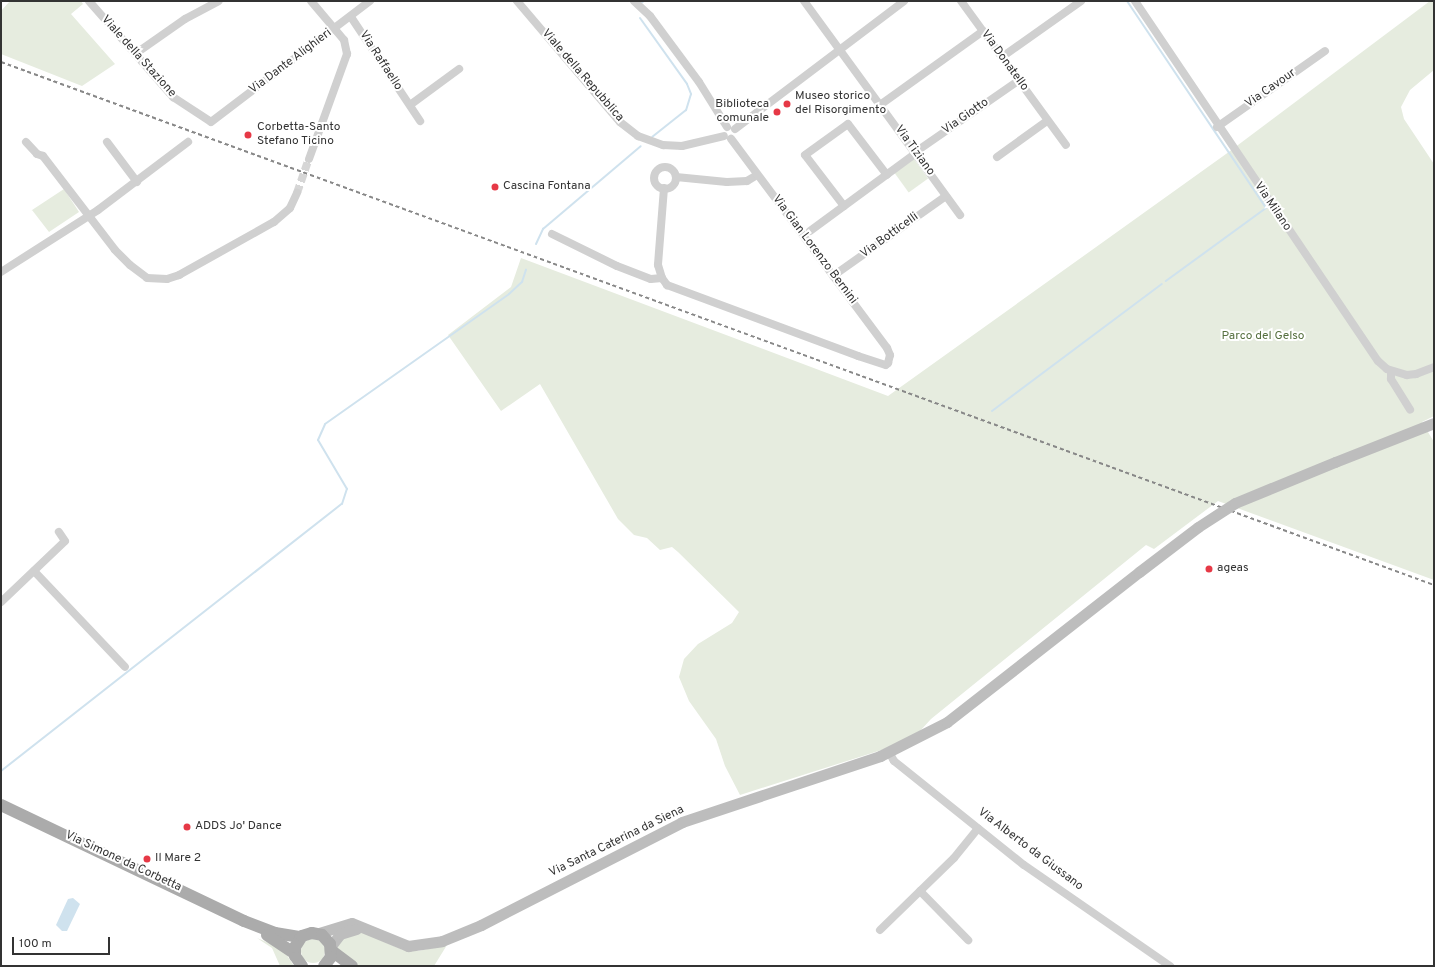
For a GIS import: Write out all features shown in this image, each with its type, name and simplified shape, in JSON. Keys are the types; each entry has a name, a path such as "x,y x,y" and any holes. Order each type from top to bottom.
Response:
{"main road":[{"name":"Via Simone da Corbetta","path":"1,806 244,920 275,933 301,937"},
{"name":"Via Simone da Corbetta","path":"244,920 298,962"},
{"path":"298,962 296,944 301,937 308,933 318,933 327,939 331,948 352,966"},
{"path":"324,966 330,960 331,948"}],"street":[{"name":"Viale della Stazione","path":"89,1 173,97 211,122"},
{"path":"136,54 207,4 219,1"},
{"path":"309,159 346,54 344,40 311,1"},
{"name":"Via Dante Alighieri","path":"211,122 351,17 370,1"},
{"name":"Viale della Repubblica","path":"516,1 620,122 638,136 662,145 682,146 728,137"},
{"path":"634,1 650,16 731,128"},
{"name":"Via Tiziano","path":"804,1 960,214"},
{"path":"728,137 723,132 731,128 904,1"},
{"name":"Via Donatello","path":"961,1 1066,146"},
{"path":"1002,57 1081,1"},
{"name":"Via Milano","path":"1135,1 1217,127 1369,350 1378,361 1391,371"},
{"name":"Via Raffaello","path":"351,17 420,121"},
{"path":"880,105 983,31"},
{"name":"Via Cavour","path":"1217,127 1325,51"},
{"path":"410,105 459,69"},
{"name":"Via Giotto","path":"810,231 1018,80"},
{"path":"997,157 1048,121"},
{"path":"844,206 805,155 848,124 887,175"},
{"name":"Via Gian Lorenzo Bernini","path":"662,278 667,285 858,356 888,363 890,355 887,348 728,137"},
{"path":"26,142 37,154 43,156 130,265 147,278 167,279 179,276 274,222 290,208 297,193"},
{"path":"107,142 140,180"},
{"path":"1,272 90,215 140,180 188,142"},
{"path":"667,167 674,170 676,177 673,186 664,188 655,182 657,171 667,167"},
{"path":"676,177 727,182 747,182 757,175"},
{"path":"552,234 617,266 651,279 662,278 658,265 664,188"},
{"name":"Via Botticelli","path":"833,276 946,196"},
{"path":"1410,410 1391,379 1391,371 1416,374 1434,367"},
{"name":"Via Santa Caterina da Siena","path":"318,933 352,923 371,929 408,946 451,938 682,822 884,754 947,722 1198,527 1235,503 1434,423"},
{"path":"1,602 65,541 59,532"},
{"path":"34,571 126,667"},
{"name":"Via Alberto da Giussano","path":"884,754 1024,864 1170,966"},
{"path":"880,930 954,858 978,828"},
{"path":"920,891 968,940"},
{"path":"331,948 336,938 345,932 371,929"}],"green space":[{"path":"10,1 81,1 83,4 71,14 115,64 82,86 1,54 1,11"},
{"name":"Parco del Gelso","path":"1430,1 1434,1 1434,70 1410,90 1401,107 1404,119 1434,164 1434,416 1422,422 1434,442 1434,580 1218,501 1154,549 1146,545 931,719 920,731 891,747 740,795 725,766 716,739 689,701 679,677 684,659 698,644 732,623 739,612 672,547 660,550 647,538 634,535 618,519 540,384 501,411 448,335 511,287 521,258 888,396 1226,154"},
{"path":"914,159 928,178 909,193 895,173"},
{"path":"64,189 79,212 49,232 32,210"},
{"path":"362,932 403,950 418,951 447,945 434,966 360,966 341,954 336,947 340,939 353,933"},
{"path":"257,938 283,949 294,966 280,966 272,948"},
{"path":"313,939 322,942 325,951 322,960 313,963 304,960 301,951 304,942"}],"water":[{"path":"73,898 80,904 67,931 62,931 56,925 68,899"}],"waterway":[{"path":"1127,1 1266,208 1166,281"},
{"path":"640,18 687,84 691,94 686,110 652,137"},
{"path":"536,244 543,229 641,146"},
{"path":"1,771 342,504 347,489 318,440 325,424 509,294 522,282 526,270"},
{"path":"992,411 1162,284"}],"tunnel":[{"path":"297,193 309,159"}],"railway":[{"path":"1,62 1434,585"}],"place":[{"name":"Museo storico del Risorgimento","path":"787,104"},
{"name":"Biblioteca comunale","path":"777,112"},
{"name":"Corbetta-Santo Stefano Ticino","path":"248,135"},
{"name":"Cascina Fontana","path":"495,187"},
{"name":"ageas","path":"1209,569"},
{"name":"ADDS Jo' Dance","path":"187,827"},
{"name":"Il Mare 2","path":"147,859"}]}
